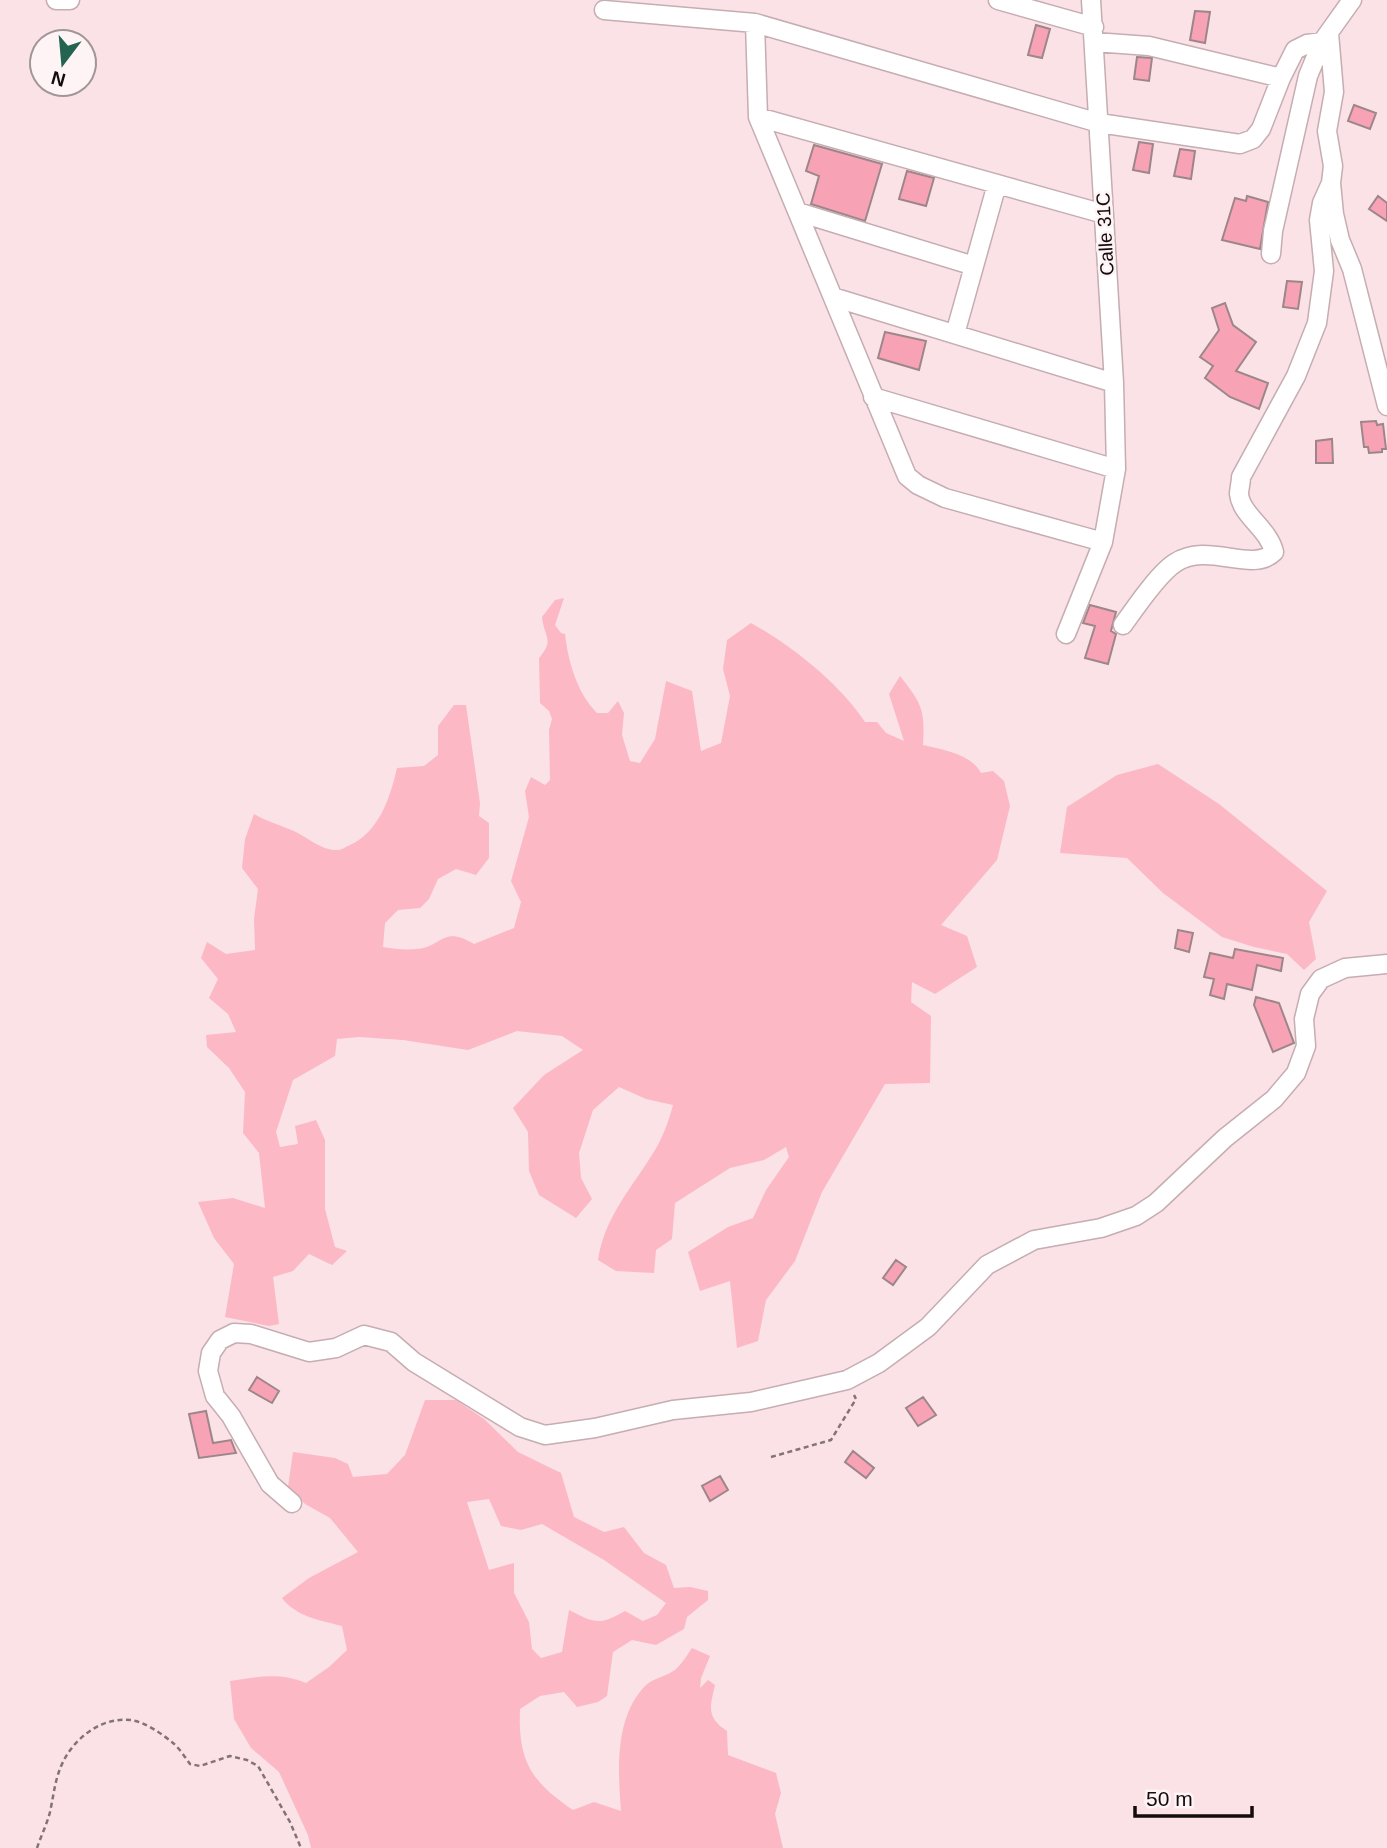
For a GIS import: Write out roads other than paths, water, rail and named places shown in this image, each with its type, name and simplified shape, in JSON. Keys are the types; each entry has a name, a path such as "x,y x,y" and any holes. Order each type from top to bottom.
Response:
{"street":[{"path":"56,0 70,0"},
{"path":"998,0 1094,34 1280,78"},
{"name":"Calle 31C","path":"1066,634 1103,542 1116,468 1114,383 1091,0"},
{"path":"1271,254 1273,231 1308,76 1326,37 1352,0"},
{"path":"604,10 755,23 1099,123 1240,144 1253,139 1261,130 1280,78 1296,50 1326,37"},
{"path":"755,23 758,117 907,475 918,485 945,498 1103,542"},
{"path":"1326,37 1334,92 1327,131 1333,166 1331,183 1334,214 1340,240 1352,269 1387,406"},
{"path":"758,117 1104,214"},
{"path":"1123,625 1175,563 1197,554 1251,561 1267,559 1274,552 1272,543 1259,524 1243,507 1239,495 1241,477 1296,376 1317,323 1324,271 1319,220 1322,203 1331,183"},
{"path":"955,334 998,184"},
{"path":"798,212 974,266"},
{"path":"833,297 1114,383"},
{"path":"873,397 1116,468"},
{"path":"292,1503 270,1484 231,1416 215,1396 208,1371 211,1353 220,1340 234,1333 251,1334 309,1352 336,1348 364,1335 391,1342 414,1362 520,1427 545,1435 595,1428 673,1410 751,1402 846,1380 879,1363 928,1327 987,1265 1034,1240 1101,1228 1136,1216 1156,1203 1225,1138 1274,1099 1296,1073 1306,1046 1304,1019 1310,994 1321,979 1345,968 1387,964"}]}
